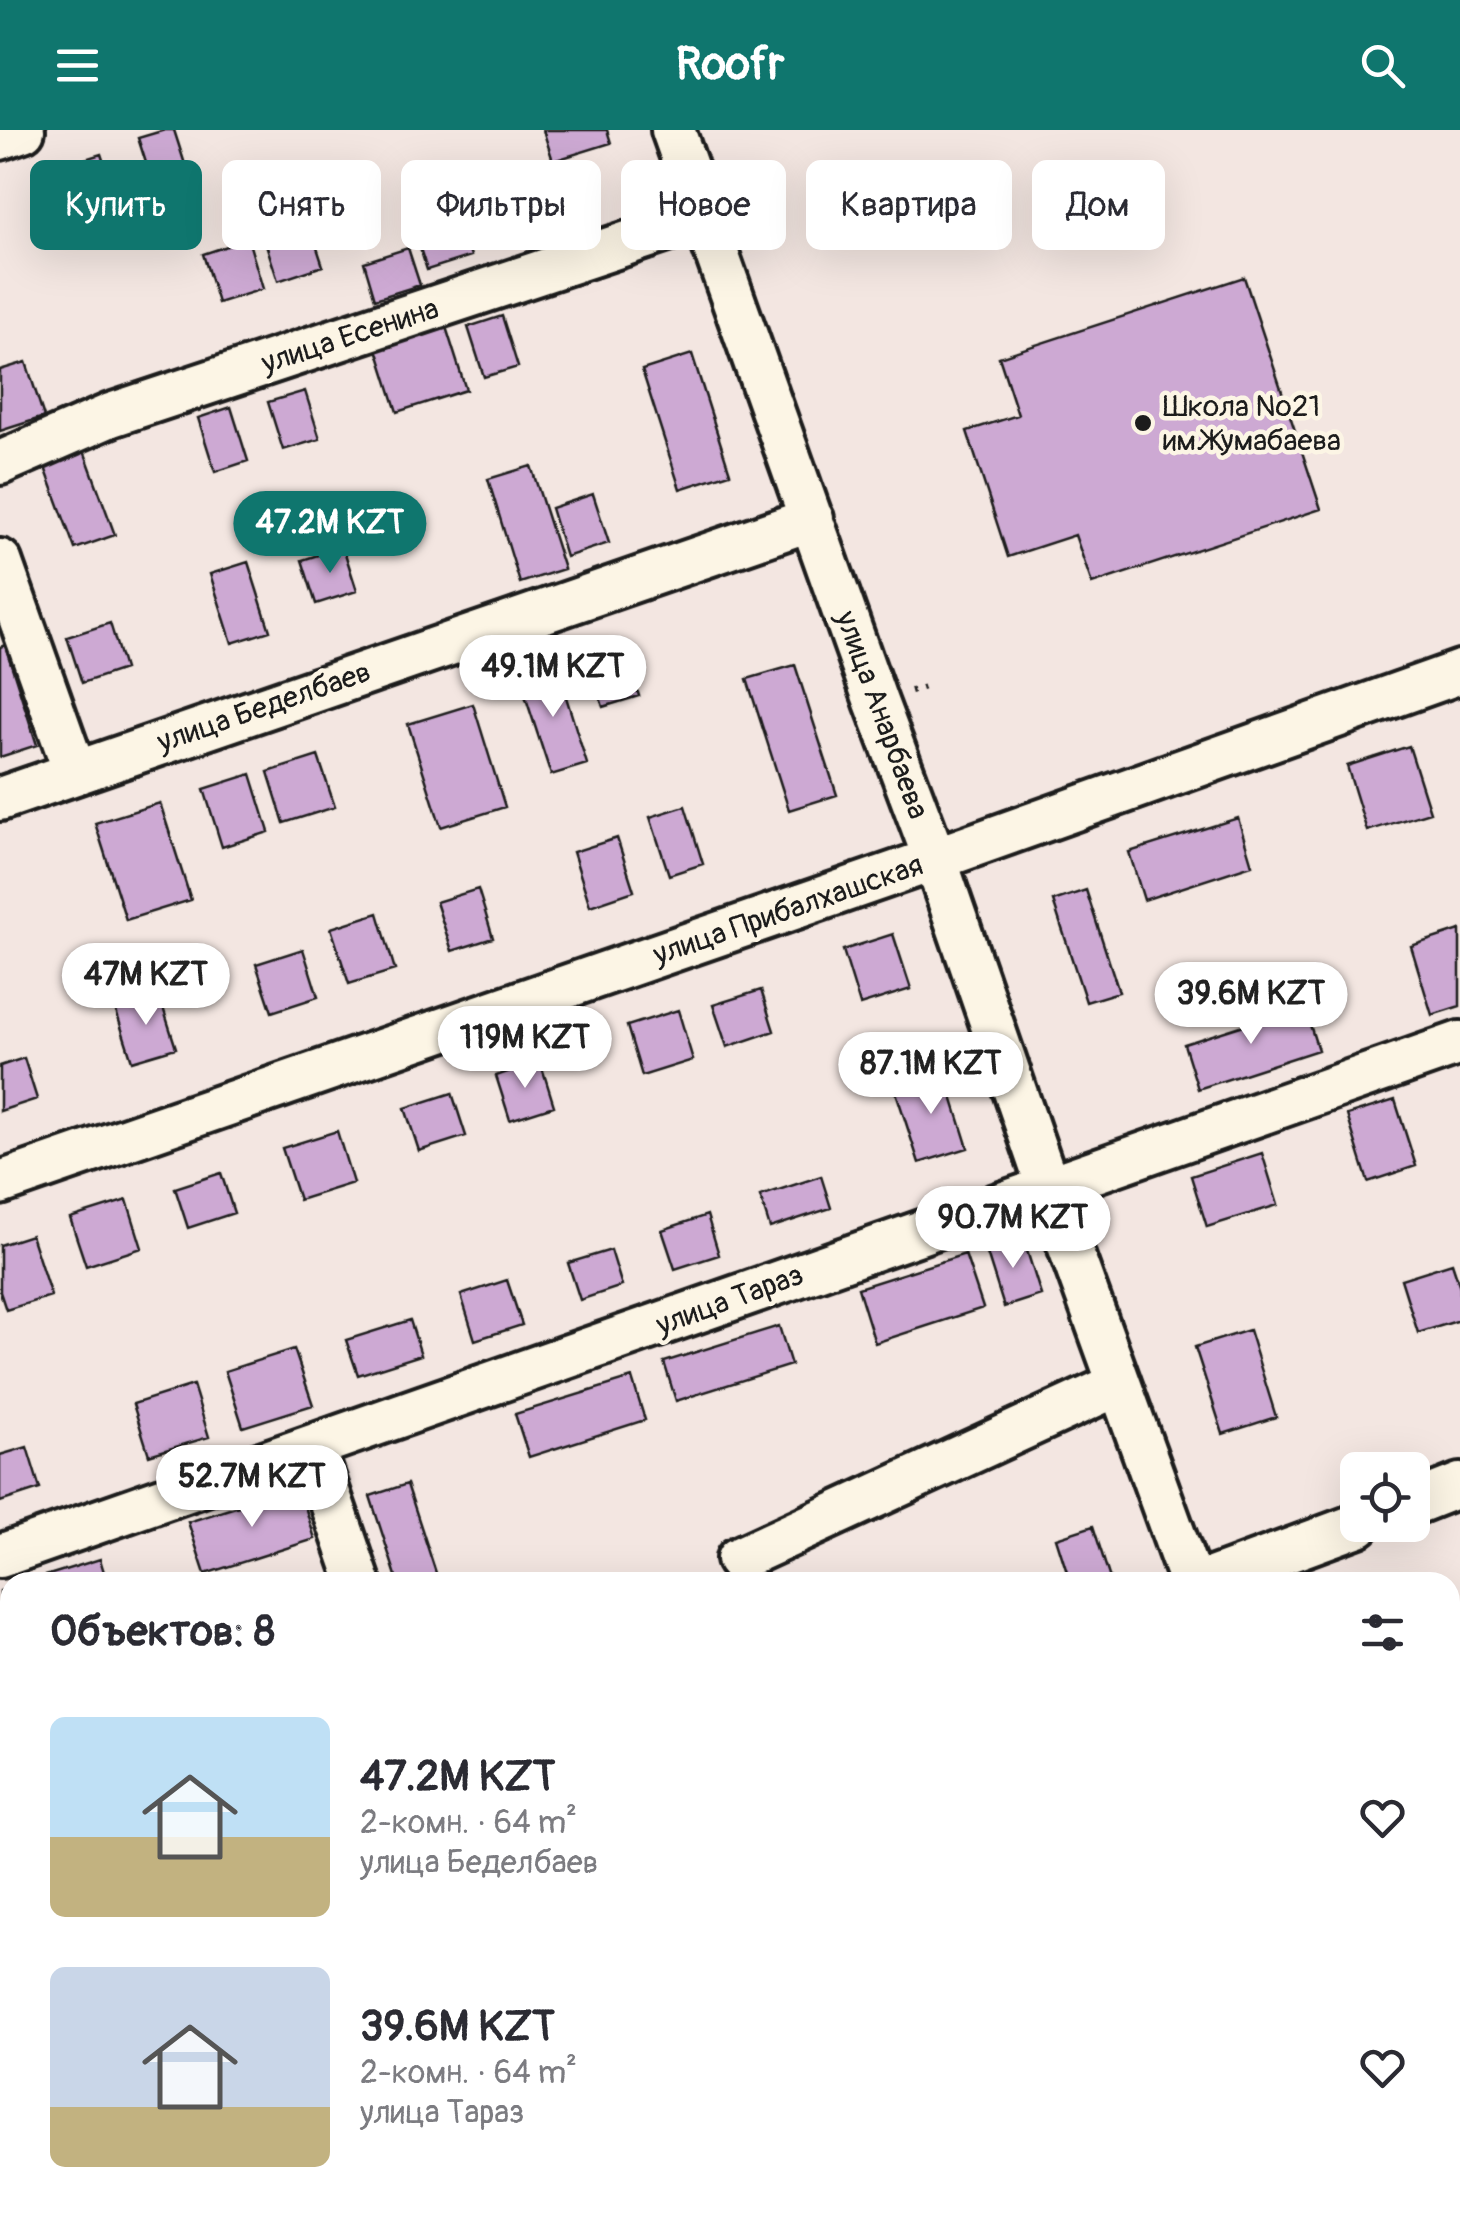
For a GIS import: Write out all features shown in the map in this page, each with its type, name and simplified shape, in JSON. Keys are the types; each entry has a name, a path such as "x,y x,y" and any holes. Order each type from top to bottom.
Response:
{"street":[{"path":"0,138 23,130"},
{"name":"улица Анарбаева","path":"673,130 683,160"},
{"name":"улица Есенина","path":"0,464 111,415 621,245"},
{"name":"улица Анарбаева","path":"715,250 1187,1572"},
{"name":"улица Беделбаев","path":"0,799 812,519"},
{"path":"0,561 75,772"},
{"name":"улица Прибалхашская","path":"0,1182 935,860 1460,672"},
{"name":"улица Тараз","path":"0,1556 1460,1043"},
{"path":"738,1559 1119,1384"},
{"path":"313,1448 356,1572"},
{"path":"1430,1497 1460,1485"},
{"path":"1231,1572 1340,1532"}],"building":[{"path":"174,130 184,160 145,160 138,138"},
{"path":"543,130 607,130 611,143 553,160"},
{"path":"101,154 103,160 82,160"},
{"path":"222,248 251,250 263,289 218,303 203,254"},
{"path":"268,250 318,250 323,266 278,281"},
{"path":"409,250 420,285 375,299 364,262"},
{"path":"421,250 469,250 471,256 427,270"},
{"name":"Школа №21 им.Жумабаева","path":"1244,277 1321,509 1092,584 1075,535 1008,557 967,431 1018,415 999,357"},
{"path":"502,316 518,367 484,377 468,327"},
{"path":"446,327 466,390 397,412 377,349"},
{"path":"692,354 730,473 680,489 642,370"},
{"path":"26,362 44,417 0,431 0,370"},
{"path":"305,391 320,439 283,450 268,402"},
{"path":"231,407 248,461 215,472 198,418"},
{"path":"83,448 115,535 75,549 43,462"},
{"path":"531,466 564,569 520,583 488,479"},
{"path":"593,494 609,543 566,557 551,508"},
{"path":"343,547 357,591 316,604 302,560"},
{"path":"248,562 270,631 232,643 210,574"},
{"path":"110,623 124,669 82,683 67,637"},
{"path":"5,645 37,745 0,757 0,647"},
{"path":"625,652 639,696 603,707 589,663"},
{"path":"556,665 587,764 551,775 519,677"},
{"path":"795,665 837,795 789,810 747,679"},
{"path":"473,704 505,807 441,827 408,724"},
{"path":"1409,746 1430,812 1367,831 1347,766"},
{"path":"318,756 335,807 284,823 268,772"},
{"path":"251,774 269,832 222,847 204,789"},
{"path":"160,803 191,900 126,920 95,823"},
{"path":"685,806 703,864 669,875 650,817"},
{"path":"1238,818 1252,865 1144,900 1129,852"},
{"path":"617,838 634,891 590,906 573,852"},
{"path":"478,889 493,938 452,951 436,902"},
{"path":"1086,890 1119,992 1086,1002 1053,901"},
{"path":"378,913 395,970 349,984 331,928"},
{"path":"1460,930 1460,1006 1432,1015 1411,946"},
{"path":"893,934 911,989 860,1005 843,950"},
{"path":"303,949 318,997 272,1012 256,964"},
{"path":"761,990 774,1031 727,1047 713,1005"},
{"path":"159,995 176,1048 132,1061 115,1008"},
{"path":"1304,1006 1318,1050 1198,1089 1184,1044"},
{"path":"678,1010 693,1060 642,1076 627,1026"},
{"path":"24,1058 37,1099 0,1111 0,1066"},
{"path":"540,1061 554,1106 510,1120 496,1076"},
{"path":"944,1071 968,1148 919,1163 894,1086"},
{"path":"452,1093 466,1136 419,1151 405,1108"},
{"path":"1395,1100 1416,1166 1368,1182 1347,1115"},
{"path":"337,1131 353,1183 299,1200 282,1148"},
{"path":"1262,1153 1278,1205 1207,1227 1191,1176"},
{"path":"221,1173 234,1213 188,1228 175,1188"},
{"path":"821,1176 831,1208 770,1228 760,1196"},
{"path":"127,1200 142,1248 86,1266 70,1218"},
{"path":"707,1215 719,1255 675,1269 662,1230"},
{"path":"31,1235 51,1296 6,1310 0,1292 0,1245"},
{"path":"1022,1235 1041,1295 1004,1307 985,1247"},
{"path":"611,1250 622,1286 580,1300 568,1263"},
{"path":"965,1254 983,1308 875,1343 858,1288"},
{"path":"1452,1263 1460,1287 1460,1320 1418,1333 1401,1279"},
{"path":"507,1280 522,1325 475,1340 461,1295"},
{"path":"410,1320 421,1355 358,1375 346,1340"},
{"path":"779,1326 791,1365 676,1401 664,1362"},
{"path":"1249,1330 1276,1417 1223,1434 1195,1347"},
{"path":"294,1349 313,1405 243,1427 225,1371"},
{"path":"632,1378 645,1420 529,1457 515,1414"},
{"path":"193,1385 209,1437 149,1455 133,1404"},
{"path":"27,1447 40,1489 0,1502 0,1455"},
{"path":"407,1484 436,1572 395,1572 370,1496"},
{"path":"299,1487 315,1539 204,1572 188,1522"},
{"path":"1093,1526 1108,1572 1067,1572 1056,1538"},
{"path":"100,1559 104,1572 58,1572"}],"place":[{"name":"Школа №21 им.Жумабаева","path":"1143,423"}]}
